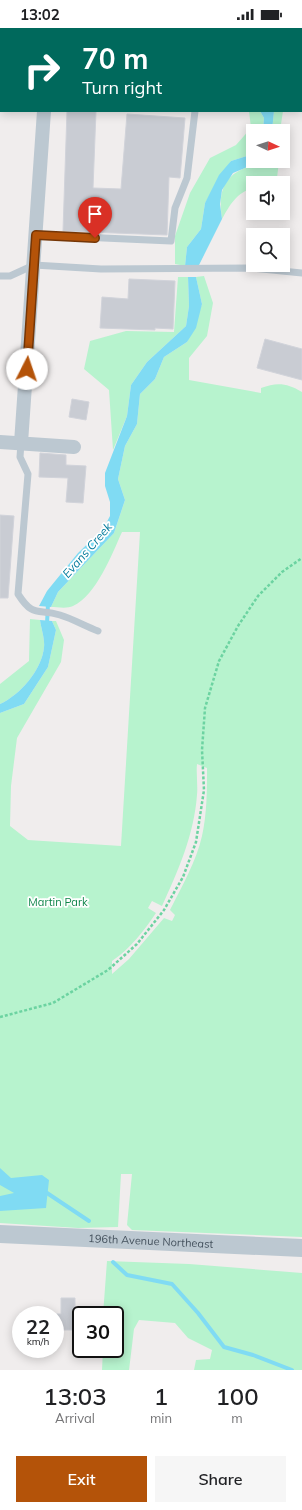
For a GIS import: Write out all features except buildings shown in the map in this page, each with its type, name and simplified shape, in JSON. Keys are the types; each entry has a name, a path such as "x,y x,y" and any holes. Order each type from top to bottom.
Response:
{"street":[{"path":"21,443 44,112"},
{"path":"0,442 74,447"},
{"name":"196th Avenue Northeast","path":"0,1234 302,1248"}],"lane":[{"path":"36,235 171,240 175,208 187,178 196,112"},
{"path":"0,276 10,276 34,265 100,269 177,270 251,268 302,273"},
{"path":"21,443 20,457 28,474 18,594 24,604 37,613 59,615 98,631"}],"path":[{"path":"0,1017 53,1004 108,970 137,944 164,910 183,877 196,842 204,790 202,750 205,708 219,661 238,626 258,596 282,572 302,558"}],"green space":[{"path":"249,112 261,112 264,118 264,124 251,124"},
{"path":"274,112 283,112 281,124 273,124"},
{"path":"246,134 246,156 231,161 205,203 201,229 187,247 185,266 175,264 175,236 190,193 210,158 236,145"},
{"path":"246,168 278,168 277,176 246,176 246,191 238,196 231,204 222,219 221,201 224,186 234,174"},
{"name":"Martin Park","path":"204,276 213,303 207,336 189,358 189,380 261,393 261,388 282,384 302,392 302,1237 132,1230 127,1225 132,1174 121,1174 118,1227 78,1228 0,1223 0,713 24,704 48,667 56,630 52,621 56,621 64,640 61,662 17,738 11,786 10,826 28,840 121,846 140,532 122,532 102,574 89,593 81,601 71,607 51,607 58,592 114,533 125,500 118,479 125,446 137,424 140,394 155,379 164,357 187,342 202,304 196,277","holes":["197,764 207,768 207,793 204,828 192,865 170,910 175,915 172,921 164,918 129,959 112,974 112,961 125,951 156,913 148,908 152,901 162,906 179,866 193,824 197,795"]},
{"path":"178,277 188,277 189,306 186,326 147,362 131,385 127,416 113,450 109,390 84,369 90,341 126,331 174,332"},
{"path":"30,619 40,620 44,641 42,656 29,681 15,695 0,704 0,684 29,661"},
{"path":"107,1261 189,1264 302,1273 302,1370 194,1370 196,1360 210,1359 212,1350 188,1338 175,1323 139,1320 134,1329 129,1370 102,1370 103,1358 124,1358 124,1306 104,1306"}],"water":[{"path":"261,112 274,112 273,124 264,124 264,118"},
{"path":"246,156 246,168 233,173 222,190 220,204 222,219 199,265 185,266 187,247 201,229 205,203 219,175 231,161"},
{"path":"188,277 196,277 202,304 196,328 187,342 164,357 155,379 140,394 137,424 125,446 118,479 125,500 114,533 58,592 51,607 39,606 47,591 78,553 103,529 110,516 110,502 105,486 105,473 127,416 131,385 147,362 186,326 189,306"},
{"path":"40,620 52,621 56,630 48,667 24,704 0,713 0,704 15,695 29,681 39,664 44,647"},
{"path":"0,1168 11,1178 42,1175 49,1180 46,1208 0,1211 0,1196 14,1193 0,1185"}],"waterway":[{"name":"Evans Creek","path":"47,624 48,603"},
{"path":"47,1193 89,1221"},
{"path":"113,1262 127,1275 172,1284 198,1313 224,1347 253,1355 292,1370"}],"route":[{"path":"27,369 36,235 95,238"}]}
